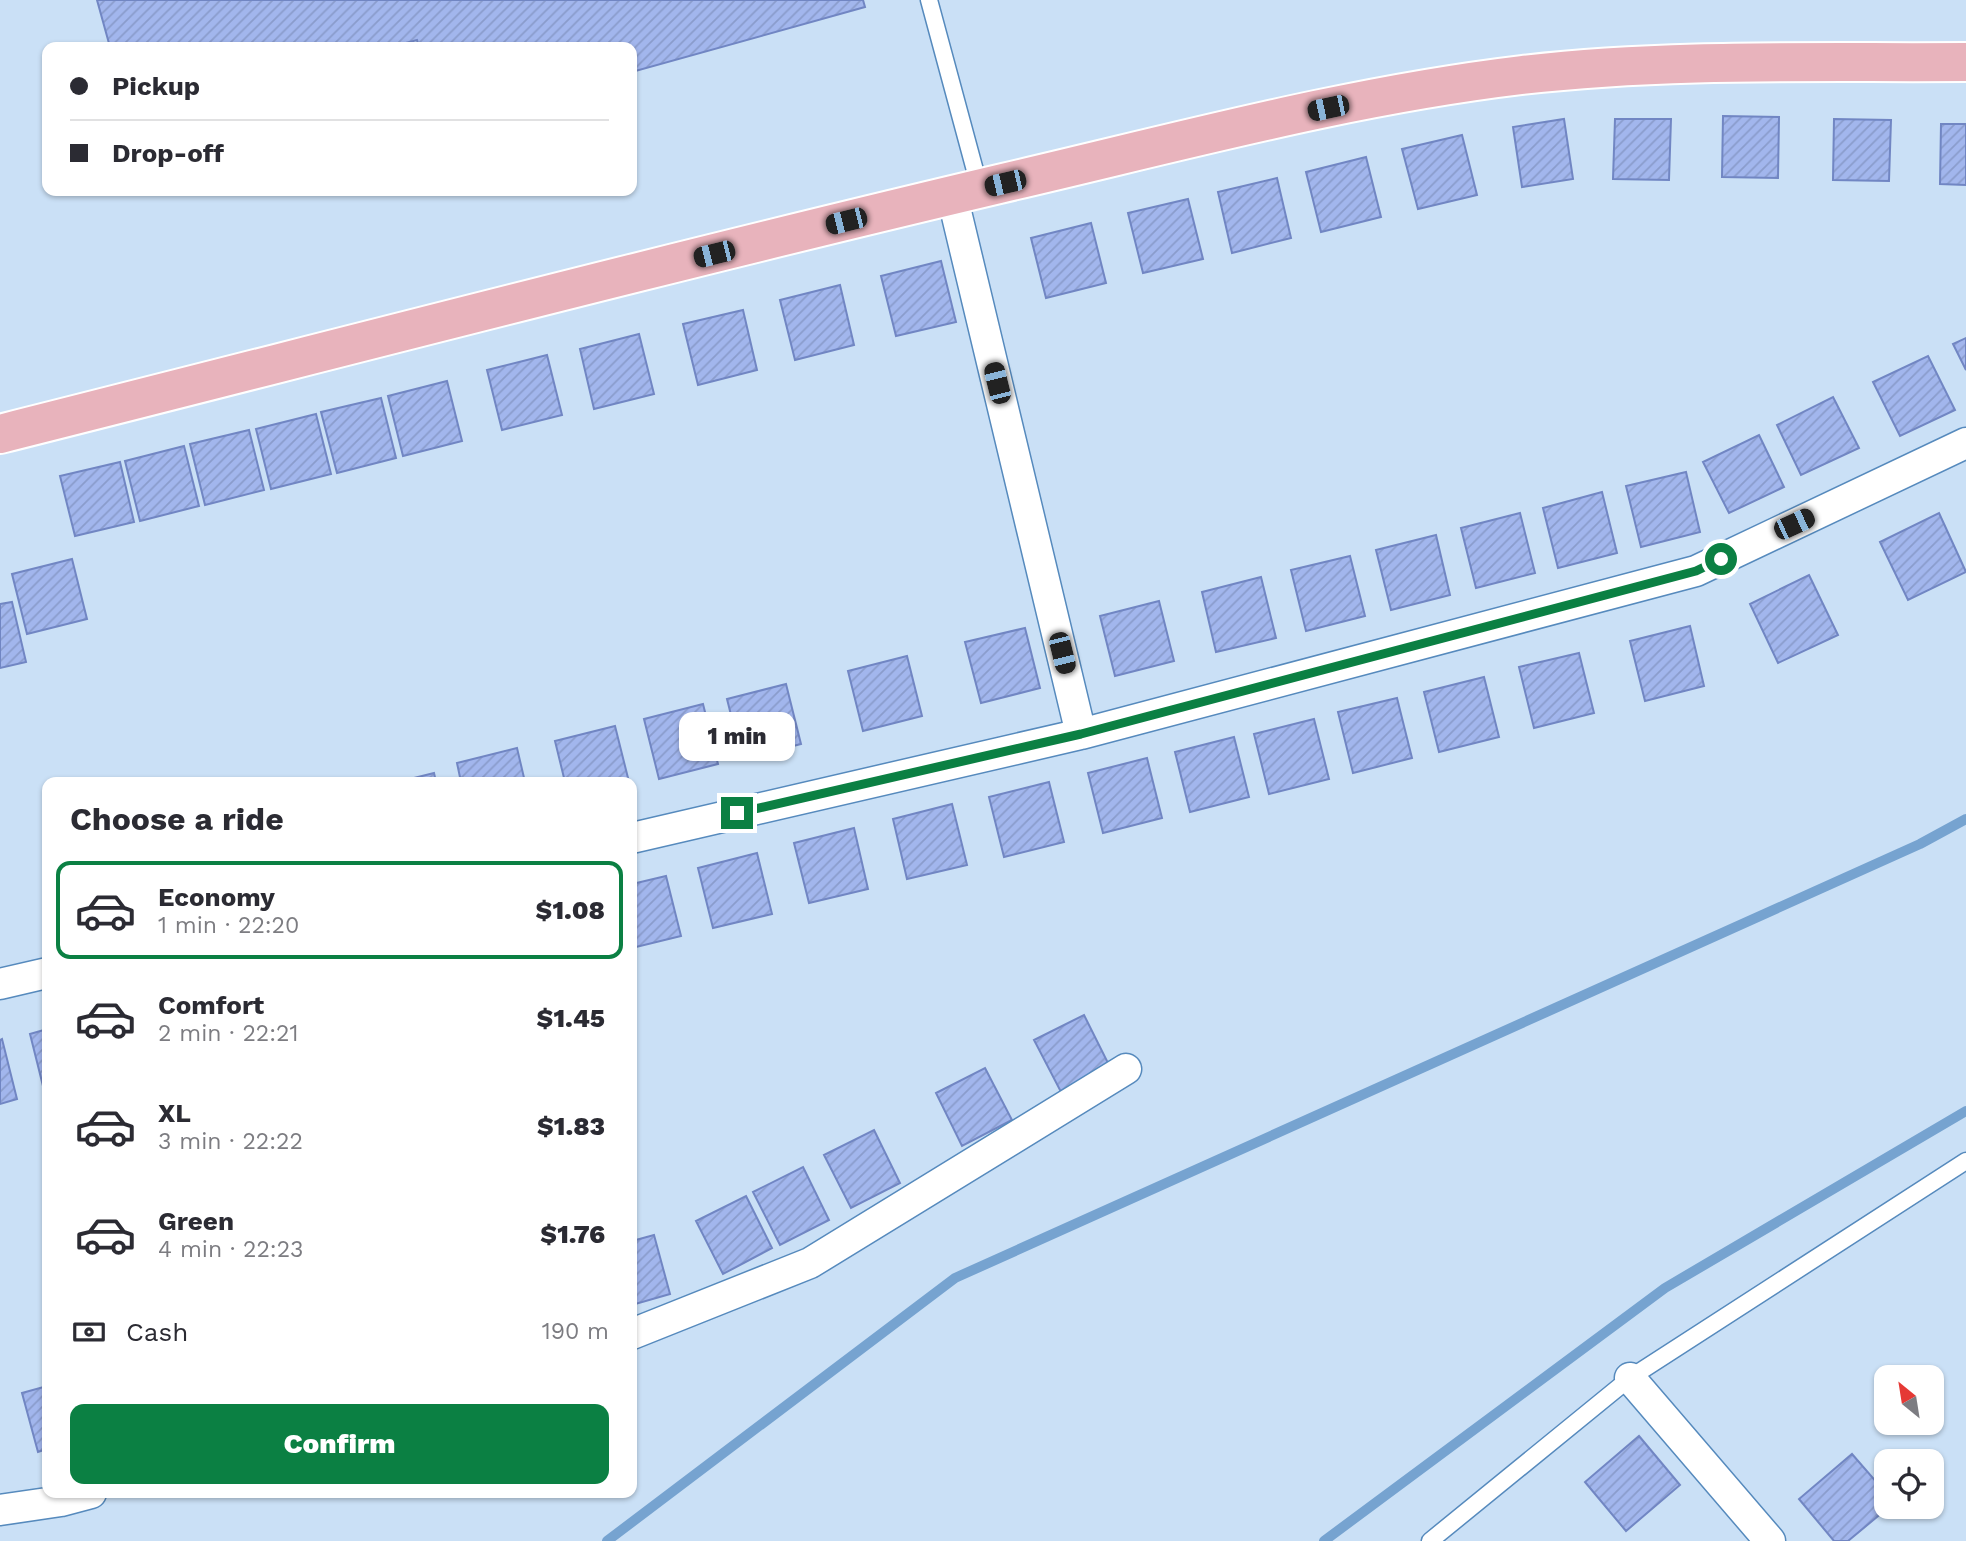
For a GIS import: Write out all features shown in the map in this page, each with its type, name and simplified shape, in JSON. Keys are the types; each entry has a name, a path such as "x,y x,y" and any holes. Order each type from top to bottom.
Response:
{"main road":[{"path":"0,434 966,192 1328,108 1415,91 1523,75 1692,64 1966,62"}],"street":[{"path":"966,192 1081,734"},
{"path":"637,837 1081,734 1696,571 1966,443"},
{"path":"0,984 42,974"},
{"path":"637,1332 810,1263 1126,1069"},
{"path":"1630,1378 1770,1541"},
{"path":"0,1510 72,1498"}],"lane":[{"path":"929,0 966,192"},
{"path":"1430,1541 1630,1378 1966,1161"}],"building":[{"path":"97,0 863,0 865,7 637,71 637,42 109,42"},
{"path":"1723,116 1779,117 1778,178 1722,177"},
{"path":"1564,119 1573,179 1522,187 1513,127"},
{"path":"1615,119 1671,119 1669,180 1613,179"},
{"path":"1834,119 1891,120 1889,181 1833,180"},
{"path":"1941,124 1966,124 1966,185 1940,184"},
{"path":"1462,135 1477,195 1418,209 1402,149"},
{"path":"1366,157 1381,217 1321,232 1306,172"},
{"path":"1277,178 1291,238 1232,253 1218,192"},
{"path":"1188,199 1203,259 1143,273 1128,213"},
{"path":"1091,223 1106,283 1046,298 1031,238"},
{"path":"941,261 956,322 896,336 881,276"},
{"path":"840,285 854,345 795,360 780,300"},
{"path":"743,310 757,370 698,385 683,324"},
{"path":"639,334 654,394 594,409 580,349"},
{"path":"1966,338 1966,370 1953,344"},
{"path":"547,355 562,415 502,430 487,370"},
{"path":"1928,356 1955,410 1900,436 1873,382"},
{"path":"447,381 462,441 403,456 388,396"},
{"path":"1833,397 1859,448 1801,475 1777,425"},
{"path":"381,398 396,458 337,473 321,412"},
{"path":"316,414 331,474 271,489 256,429"},
{"path":"249,430 264,490 205,505 190,444"},
{"path":"1759,435 1784,487 1729,513 1703,462"},
{"path":"184,446 199,506 140,521 125,461"},
{"path":"120,462 134,522 75,536 60,476"},
{"path":"1686,472 1700,532 1641,547 1626,486"},
{"path":"1602,492 1617,553 1558,568 1543,508"},
{"path":"1520,513 1535,573 1476,588 1461,528"},
{"path":"1939,513 1966,572 1908,600 1880,542"},
{"path":"1436,535 1450,595 1391,610 1376,550"},
{"path":"1350,556 1365,616 1306,631 1291,570"},
{"path":"72,559 87,619 27,634 12,574"},
{"path":"1809,575 1838,635 1778,663 1750,604"},
{"path":"1261,577 1276,638 1216,652 1202,592"},
{"path":"1159,601 1174,661 1115,676 1100,616"},
{"path":"12,602 26,662 0,668 0,604"},
{"path":"1690,626 1704,686 1645,701 1630,641"},
{"path":"1025,628 1040,688 981,703 965,642"},
{"path":"1579,653 1594,713 1534,728 1519,667"},
{"path":"907,656 922,716 863,731 848,671"},
{"path":"1484,677 1499,737 1439,752 1424,692"},
{"path":"786,684 801,744 742,759 727,699"},
{"path":"1397,698 1412,758 1353,773 1338,712"},
{"path":"703,704 718,764 659,779 644,719"},
{"path":"1314,719 1329,779 1269,794 1254,734"},
{"path":"615,726 628,777 564,777 555,741"},
{"path":"1234,737 1249,797 1190,812 1175,752"},
{"path":"517,748 524,777 460,777 457,763"},
{"path":"1147,758 1162,818 1103,833 1088,773"},
{"path":"434,773 435,777 418,777"},
{"path":"1049,782 1064,842 1004,857 989,797"},
{"path":"952,804 967,865 907,879 893,819"},
{"path":"854,828 868,889 809,903 794,843"},
{"path":"757,853 772,914 713,928 698,868"},
{"path":"666,876 681,936 637,947 637,883"},
{"path":"1084,1015 1110,1067 1061,1092 1034,1040"},
{"path":"42,1030 42,1082 30,1034"},
{"path":"2,1039 17,1099 0,1104 0,1040"},
{"path":"985,1068 1012,1120 962,1146 936,1093"},
{"path":"874,1130 900,1183 851,1208 824,1155"},
{"path":"803,1167 829,1220 780,1245 753,1192"},
{"path":"746,1196 772,1248 723,1274 696,1221"},
{"path":"654,1235 670,1294 637,1304 637,1240"},
{"path":"42,1387 42,1451 38,1452 22,1393"},
{"path":"1639,1436 1680,1485 1626,1531 1585,1482"},
{"path":"1852,1454 1874,1479 1875,1519 1848,1541 1834,1541 1799,1499"}],"waterway":[{"path":"607,1541 955,1278 1920,844 1966,819"},
{"path":"1324,1541 1665,1288 1966,1111"}],"route":[{"path":"737,813 1081,734 1696,571 1721,559"}]}
